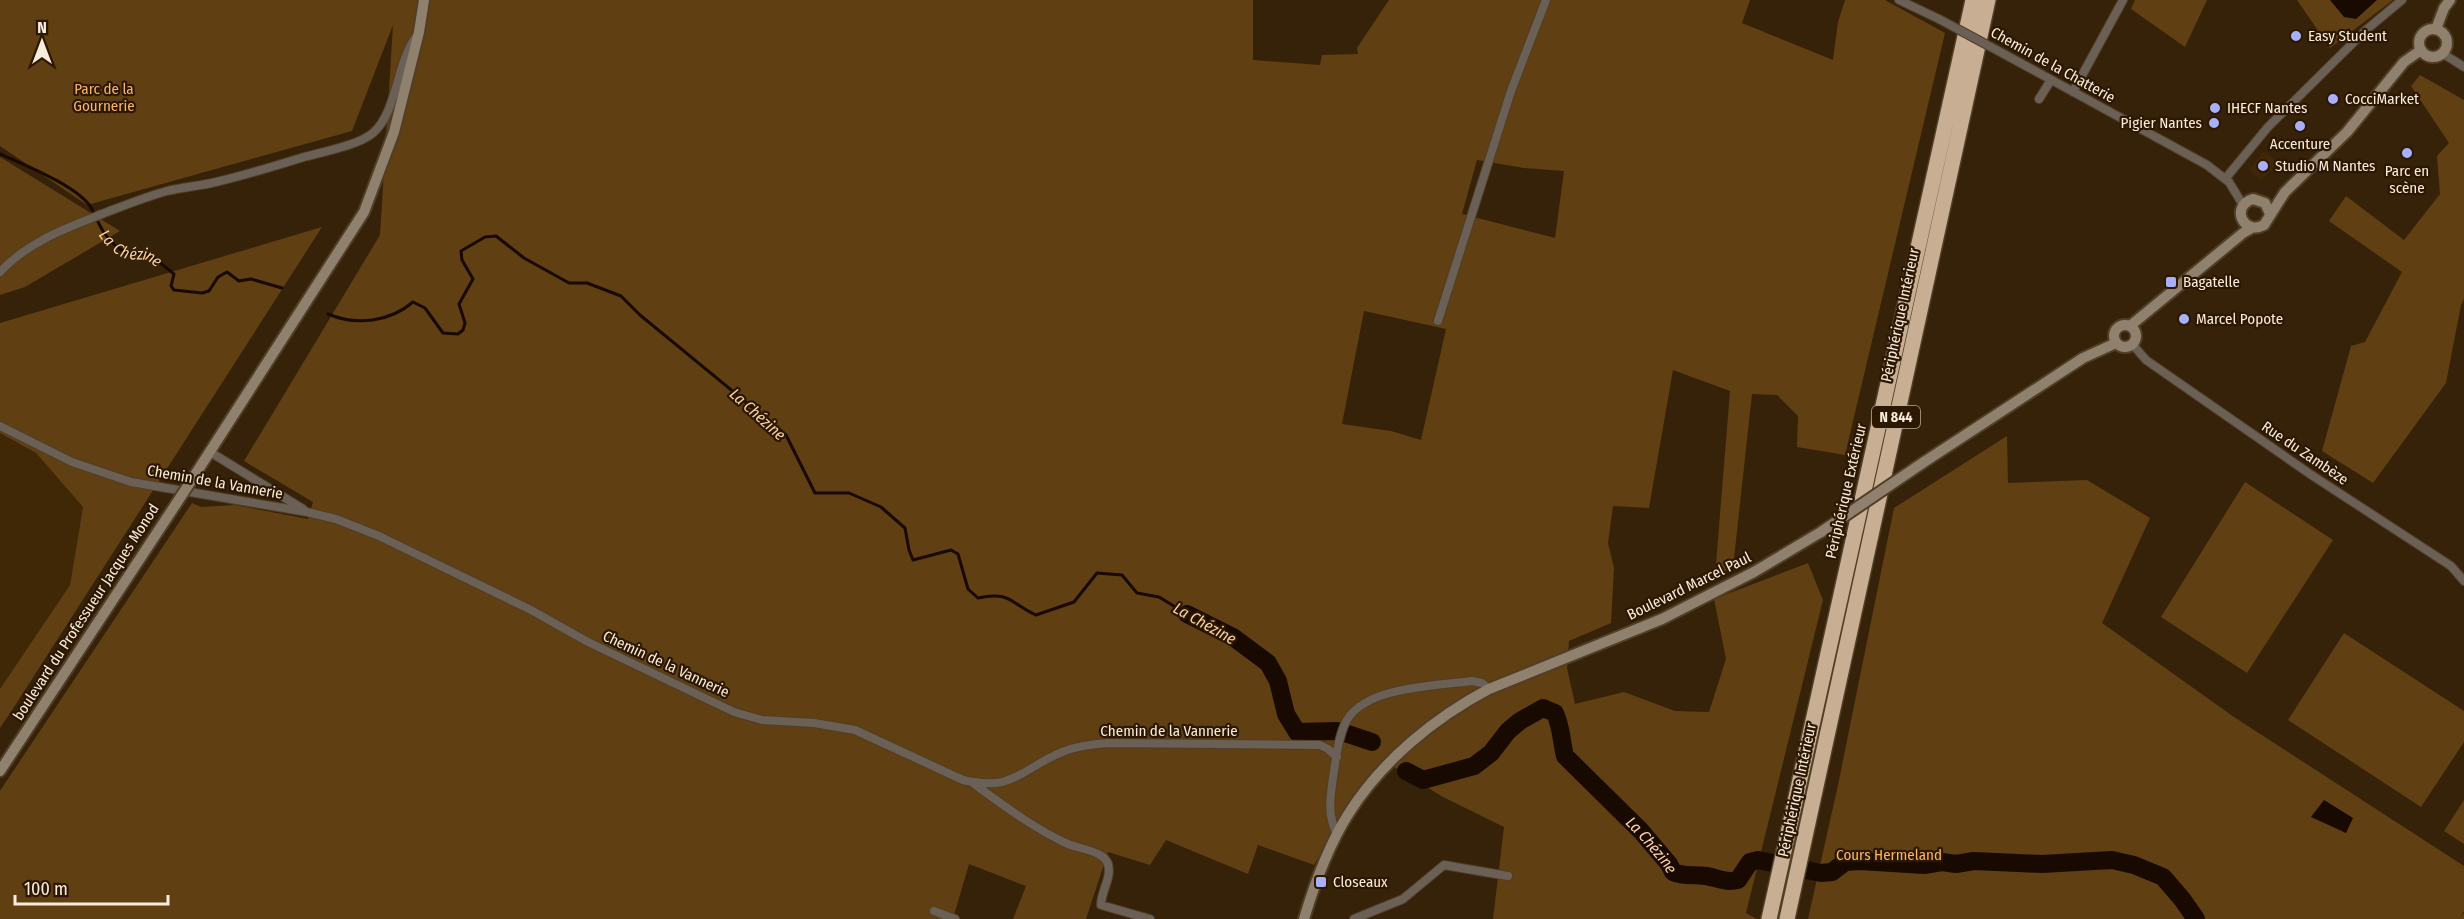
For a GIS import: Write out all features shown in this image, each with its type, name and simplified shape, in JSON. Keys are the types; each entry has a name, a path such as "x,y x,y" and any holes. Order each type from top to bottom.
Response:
{"highway":[{"name":"Périphérique Extérieur","path":"1769,919 1973,0"},
{"name":"Périphérique Intérieur","path":"1787,919 1988,0"}],"street":[{"name":"boulevard du Professueur Jacques Monod","path":"1,769 191,482 364,212 394,132 419,32 424,0"},
{"path":"1438,321 1511,91 1546,0"},
{"name":"Chemin de la Chatterie","path":"1899,0 1939,19 2207,165 2225,179 2242,205"},
{"path":"2073,92 2123,0"},
{"path":"2225,179 2274,121 2366,30 2402,0"},
{"path":"2436,29 2444,8 2450,0"},
{"path":"2442,53 2447,42 2442,32 2436,29 2421,34 2419,45 2421,50 2430,56 2442,53 2464,68"},
{"path":"0,272 12,259 37,242 56,232 129,204 167,191 216,182 285,163 343,146 372,134 385,120 406,51 419,32"},
{"path":"2130,326 2243,233 2264,225 2285,192 2346,132 2404,62 2421,50"},
{"path":"2039,99 2051,80"},
{"path":"2265,203 2285,192"},
{"path":"2252,228 2245,225 2241,219 2242,205 2253,199 2265,203 2270,214"},
{"path":"2123,325 2130,326 2137,334 2133,345 2123,347 2116,343 2114,336 2116,329 2123,325"},
{"name":"Boulevard Marcel Paul","path":"1304,919 1314,886 1337,834 1350,812 1396,756 1424,731 1471,698 1489,689 1662,619 1754,572 1821,532 2083,358 2116,343"},
{"name":"Rue du Zambèze","path":"2133,345 2146,360 2310,474 2451,566 2464,580"},
{"name":"Chemin de la Vannerie","path":"0,426 72,462 131,482 336,519 379,536 531,609 588,642 734,712 762,720 814,723 855,730 963,780 999,784 1031,771 1060,753 1092,744 1320,745 1329,749 1336,757"},
{"path":"210,452 307,512"},
{"path":"1337,834 1331,823 1329,806 1336,757 1344,726 1352,713 1374,698 1408,689 1472,681 1482,683 1489,689"},
{"path":"972,782 1058,839 1103,856 1108,864 1109,874 1101,896 1101,905 1150,919"},
{"path":"1354,919 1403,899 1444,866 1508,876"},
{"path":"934,911 955,919"}],"shaded area":[{"path":"2330,0 2377,0 2356,19 2344,17"},
{"name":"Studio M Nantes","path":"2264,151 2279,163 2261,180 2249,170"},
{"path":"0,433 36,453 83,507 70,585 0,690"},
{"path":"2324,800 2353,818 2346,833 2311,817"}],"green space":[{"name":"Parc de la Gournerie","path":"0,0 1253,0 1253,60 1320,65 1322,55 1358,54 1357,48 1389,0 1750,0 1742,23 1833,60 1838,22 1845,0 1885,0 1945,33 1845,455 1797,447 1798,416 1777,395 1752,394 1733,568 1715,576 1730,391 1673,370 1649,508 1613,506 1608,543 1614,568 1611,623 1569,641 1567,668 1575,704 1624,692 1675,711 1709,712 1726,659 1714,599 1808,563 1823,600 1746,913 1757,919 1493,919 1504,827 1443,797 1383,760 1349,802 1314,865 1258,845 1248,874 1166,840 1150,865 1108,852 1086,919 1013,919 1026,886 969,864 953,919 0,919 0,791 192,503 201,507 235,505 308,519 313,502 244,461 380,235 393,25 352,131 87,205 0,146","holes":["1477,160 1524,168 1564,171 1555,238 1462,214","1364,311 1446,329 1421,440 1391,431 1342,424"]},
{"path":"2135,0 2207,0 2185,47 2131,9"},
{"path":"2297,0 2393,0 2330,48"},
{"path":"2420,75 2464,100 2464,299 2446,383 2373,483 2322,451 2351,346 2365,342 2402,272 2329,221 2346,196 2404,240 2440,194 2437,156 2449,143 2411,86"},
{"path":"0,157 120,231 25,287 0,295"},
{"path":"322,227 0,728 0,689 70,585 83,507 36,453 0,433 0,323"},
{"name":"Cours Hermeland","path":"2007,436 2008,483 2087,480 2150,518 2102,623 2234,717 2464,866 2464,911 2461,916 2464,913 2464,919 1808,919 1838,785 1894,508"},
{"path":"2245,482 2333,540 2247,673 2161,617"},
{"path":"2344,633 2464,711 2464,742 2421,807 2288,720"},
{"path":"2464,800 2464,844 2444,831"}],"waterway":[{"name":"La Chézine","path":"0,154 65,185 87,202 93,211"},
{"name":"La Chézine","path":"98,222 106,236 119,248 128,253 148,255 174,274 171,286 174,290 202,293 209,291 218,277 227,272 239,281 251,279 282,288"},
{"name":"La Chézine","path":"328,314 350,320 372,320 394,314 413,302 425,308 443,333 458,334 463,330 465,323 459,304 473,279 462,260 461,251 485,237 496,236 524,258 569,283 587,283 621,296 640,315 786,435 815,493 849,493 881,507 905,528 913,560 951,550 958,554 968,589 978,598 1004,597 1036,615 1074,602 1097,573 1122,575 1137,593 1159,597 1187,614"},
{"name":"La Chézine","path":"1187,614 1233,637 1268,663 1278,681 1286,714 1297,732 1337,731"},
{"name":"La Chézine","path":"1406,771 1423,780 1474,766 1491,753 1508,731 1543,708 1555,713 1565,756 1641,831 1677,874 1733,881 1738,880 1750,862 1758,860 1821,873 1832,872 1845,862 1860,861 1924,865 1974,861 2042,864 2112,860 2134,865 2163,877 2196,919"},
{"name":"La Chézine","path":"1345,733 1372,742"}],"place":[{"name":"Easy Student","path":"2296,36"},
{"name":"CocciMarket","path":"2333,99"},
{"name":"IHECF Nantes","path":"2215,108"},
{"name":"Pigier Nantes","path":"2214,123"},
{"name":"Accenture","path":"2300,126"},
{"name":"Parc en scène","path":"2407,153"},
{"name":"Studio M Nantes","path":"2263,166"},
{"name":"Bagatelle","path":"2171,282"},
{"name":"Marcel Popote","path":"2184,319"},
{"name":"Closeaux","path":"1321,882"}]}
